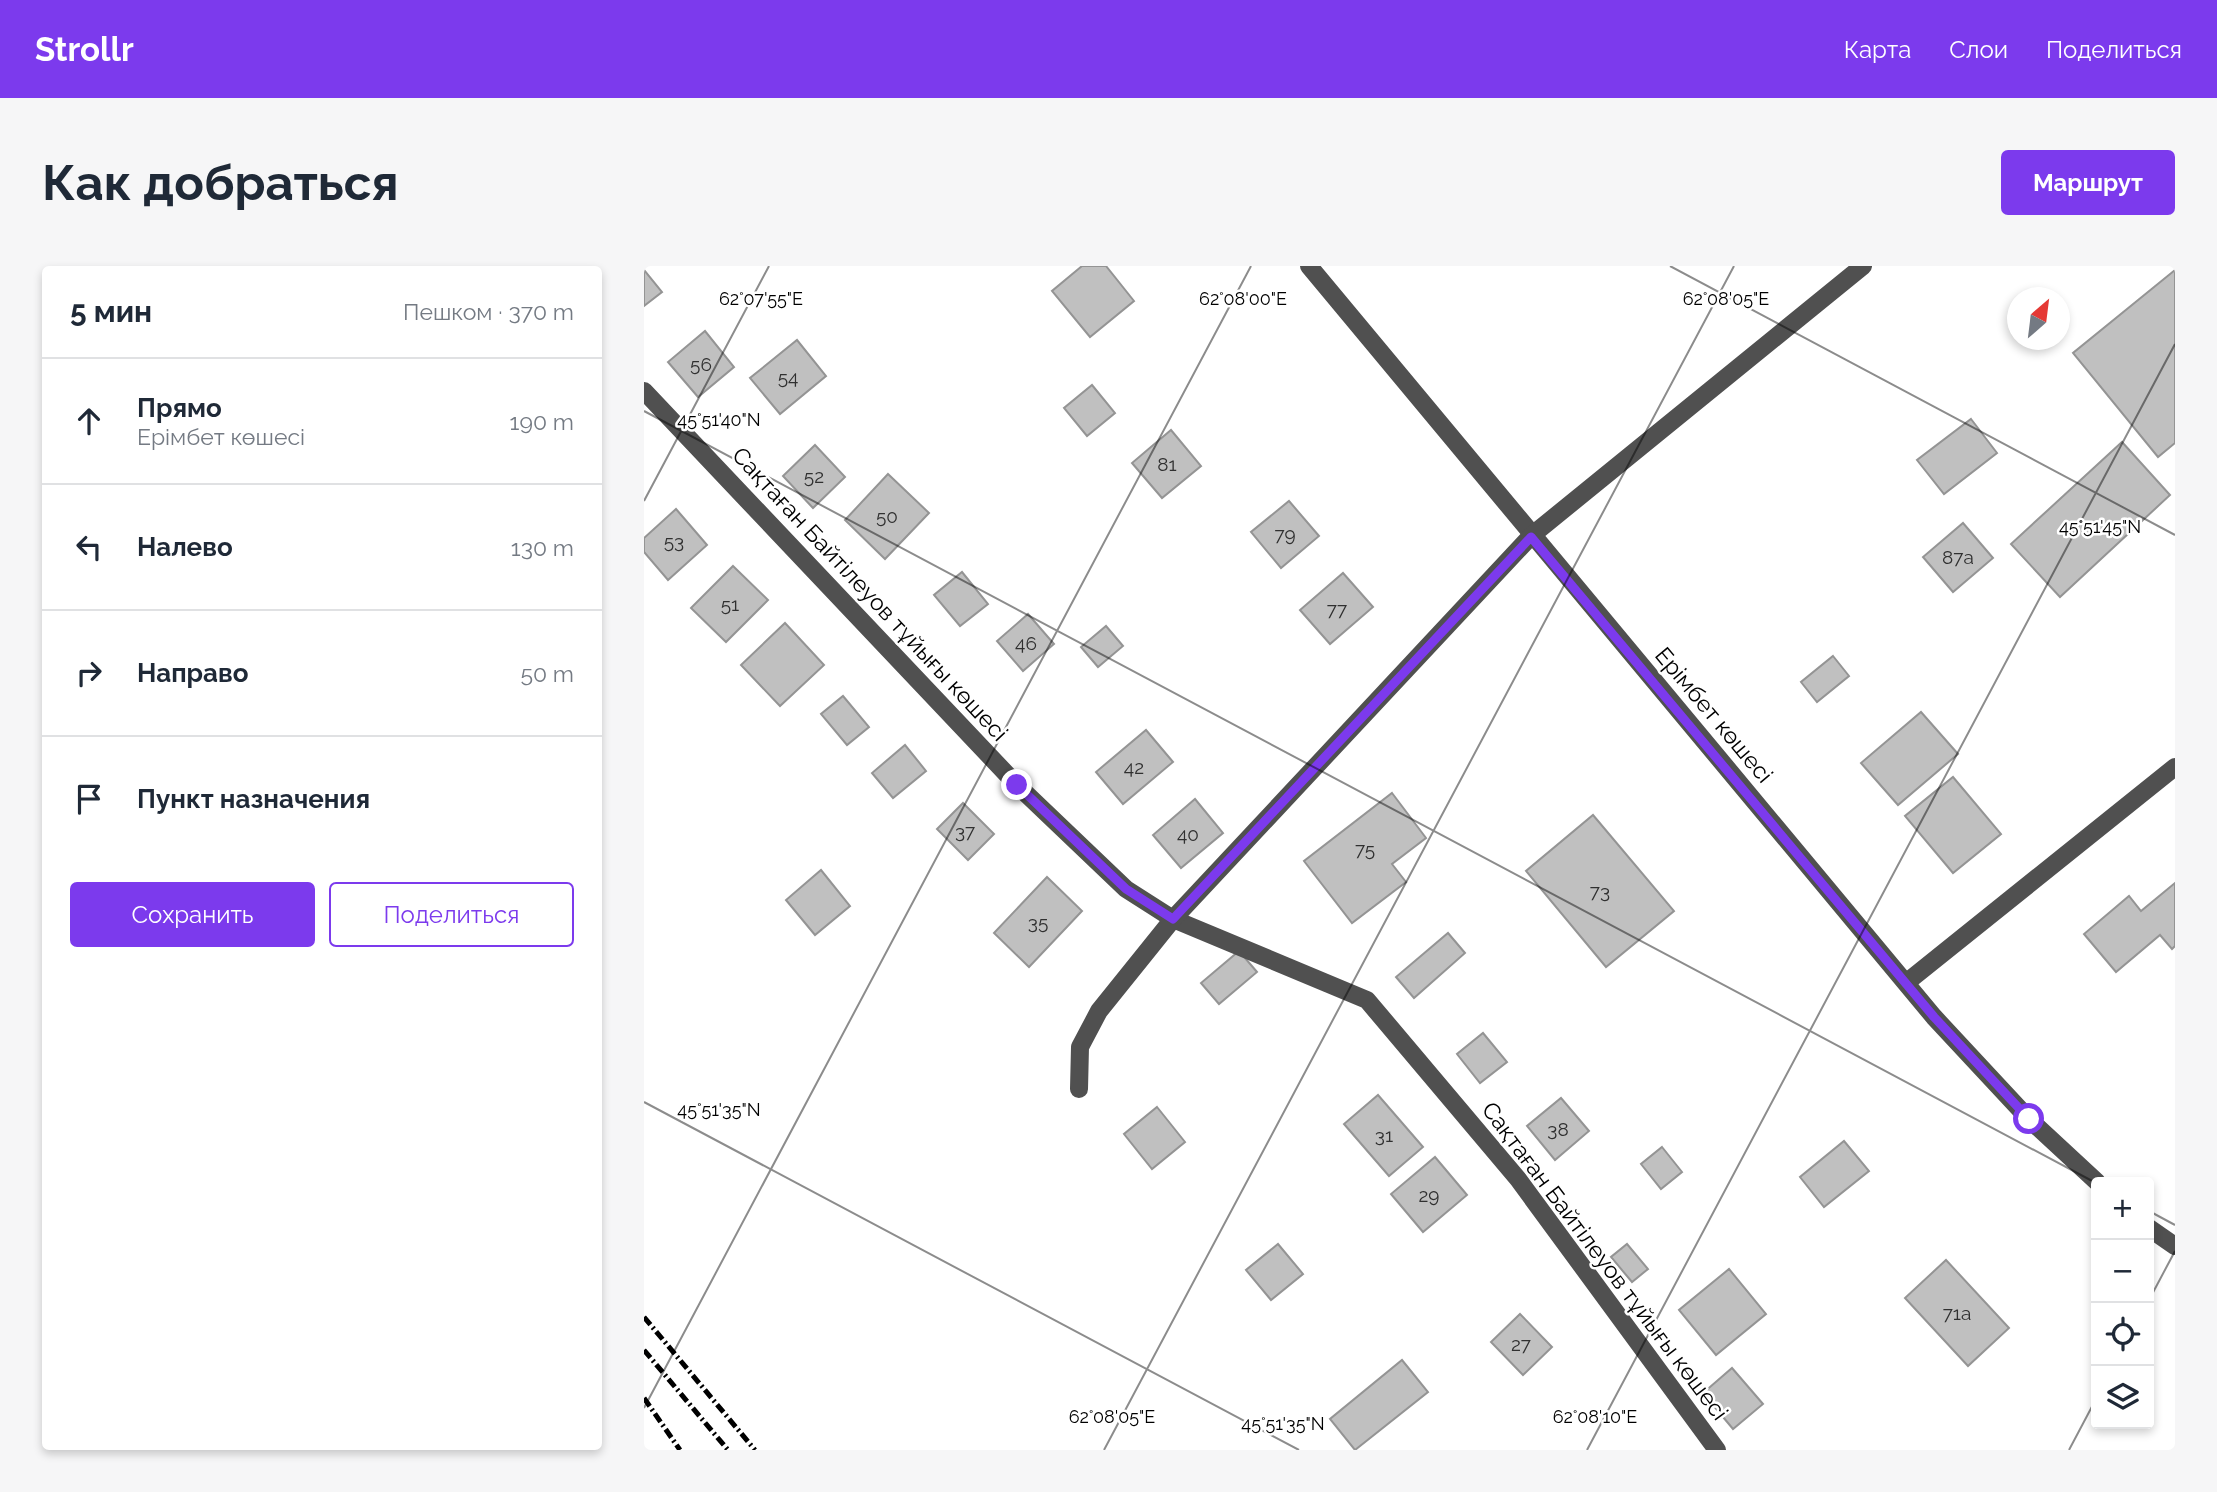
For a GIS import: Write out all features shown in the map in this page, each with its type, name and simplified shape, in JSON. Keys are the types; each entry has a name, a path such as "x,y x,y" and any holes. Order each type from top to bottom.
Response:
{"street":[{"name":"Ерімбет көшесі","path":"1309,266 1531,537 1934,1017 2029,1119 2092,1177"},
{"path":"1079,1089 1080,1047 1098,1011 1173,919 1531,537 1863,266"},
{"name":"Сақтаған Байтілеуов тұйығы көшесі","path":"644,391 1017,785 1126,889 1173,919 1367,1000 1518,1179 1717,1450"},
{"path":"1907,982 2175,767"},
{"path":"2154,1231 2175,1246"}],"building":[{"path":"1082,266 1106,266 1134,301 1090,337 1052,291"},
{"path":"644,270 662,292 644,306"},
{"path":"2175,270 2175,443 2158,457 2073,353"},
{"path":"705,331 734,367 698,397 668,362"},
{"path":"797,340 826,376 780,414 750,378"},
{"path":"1092,385 1115,413 1087,436 1064,408"},
{"path":"1971,419 1997,453 1944,494 1917,460"},
{"path":"1171,430 1201,466 1162,498 1132,463"},
{"path":"2122,442 2170,495 2060,597 2011,544"},
{"path":"815,445 845,477 813,508 783,476"},
{"path":"888,474 929,513 885,559 845,520"},
{"path":"1289,501 1319,536 1281,568 1251,532"},
{"path":"676,509 707,545 668,580 644,552 644,538"},
{"path":"1963,523 1993,558 1953,592 1923,557"},
{"path":"733,566 768,600 726,642 691,608"},
{"path":"962,572 988,604 960,626 934,595"},
{"path":"1343,573 1373,607 1330,644 1300,610"},
{"path":"1028,614 1054,644 1023,671 997,641"},
{"path":"785,623 824,665 780,706 741,665"},
{"path":"1106,626 1123,646 1098,667 1081,647"},
{"path":"1833,656 1849,676 1817,702 1801,682"},
{"path":"843,696 869,727 847,745 821,714"},
{"path":"1921,712 1958,754 1898,805 1861,763"},
{"path":"1146,730 1173,762 1123,804 1096,772"},
{"path":"905,745 926,771 893,798 872,773"},
{"path":"1953,777 2001,834 1953,873 1905,816"},
{"path":"1392,793 1426,838 1392,864 1406,882 1352,923 1304,861"},
{"path":"1195,799 1223,833 1181,868 1153,835"},
{"path":"963,803 994,834 968,860 937,829"},
{"path":"1593,815 1674,911 1606,967 1526,871"},
{"path":"821,870 850,906 815,935 786,900"},
{"path":"1047,877 1082,911 1029,967 994,933"},
{"path":"2175,883 2175,946 2172,949 2160,935 2116,972 2084,934 2129,896 2141,911"},
{"path":"1448,933 1465,953 1414,998 1396,977"},
{"path":"1239,951 1257,972 1219,1004 1201,983"},
{"path":"1483,1033 1507,1062 1480,1083 1457,1054"},
{"path":"1378,1095 1423,1147 1389,1176 1344,1124"},
{"path":"1561,1098 1589,1131 1555,1160 1527,1126"},
{"path":"1157,1107 1185,1142 1152,1169 1124,1134"},
{"path":"1844,1141 1869,1171 1824,1207 1800,1177"},
{"path":"1662,1147 1682,1172 1661,1189 1641,1164"},
{"path":"1435,1157 1467,1195 1423,1232 1391,1194"},
{"path":"1278,1244 1303,1274 1271,1300 1246,1270"},
{"path":"1627,1244 1648,1269 1632,1282 1611,1257"},
{"path":"1946,1260 2009,1328 1968,1366 1905,1298"},
{"path":"1729,1269 1766,1314 1716,1355 1679,1310"},
{"path":"1520,1314 1552,1347 1523,1375 1491,1342"},
{"path":"1402,1360 1428,1392 1355,1450 1330,1419"},
{"path":"1732,1368 1763,1404 1733,1429 1703,1393"}],"railway":[{"path":"644,1317 755,1450"},
{"path":"644,1350 728,1450"},
{"path":"644,1398 680,1450"}],"route":[{"path":"1017,785 1126,889 1173,919 1531,537 1934,1017 2029,1119"}]}
